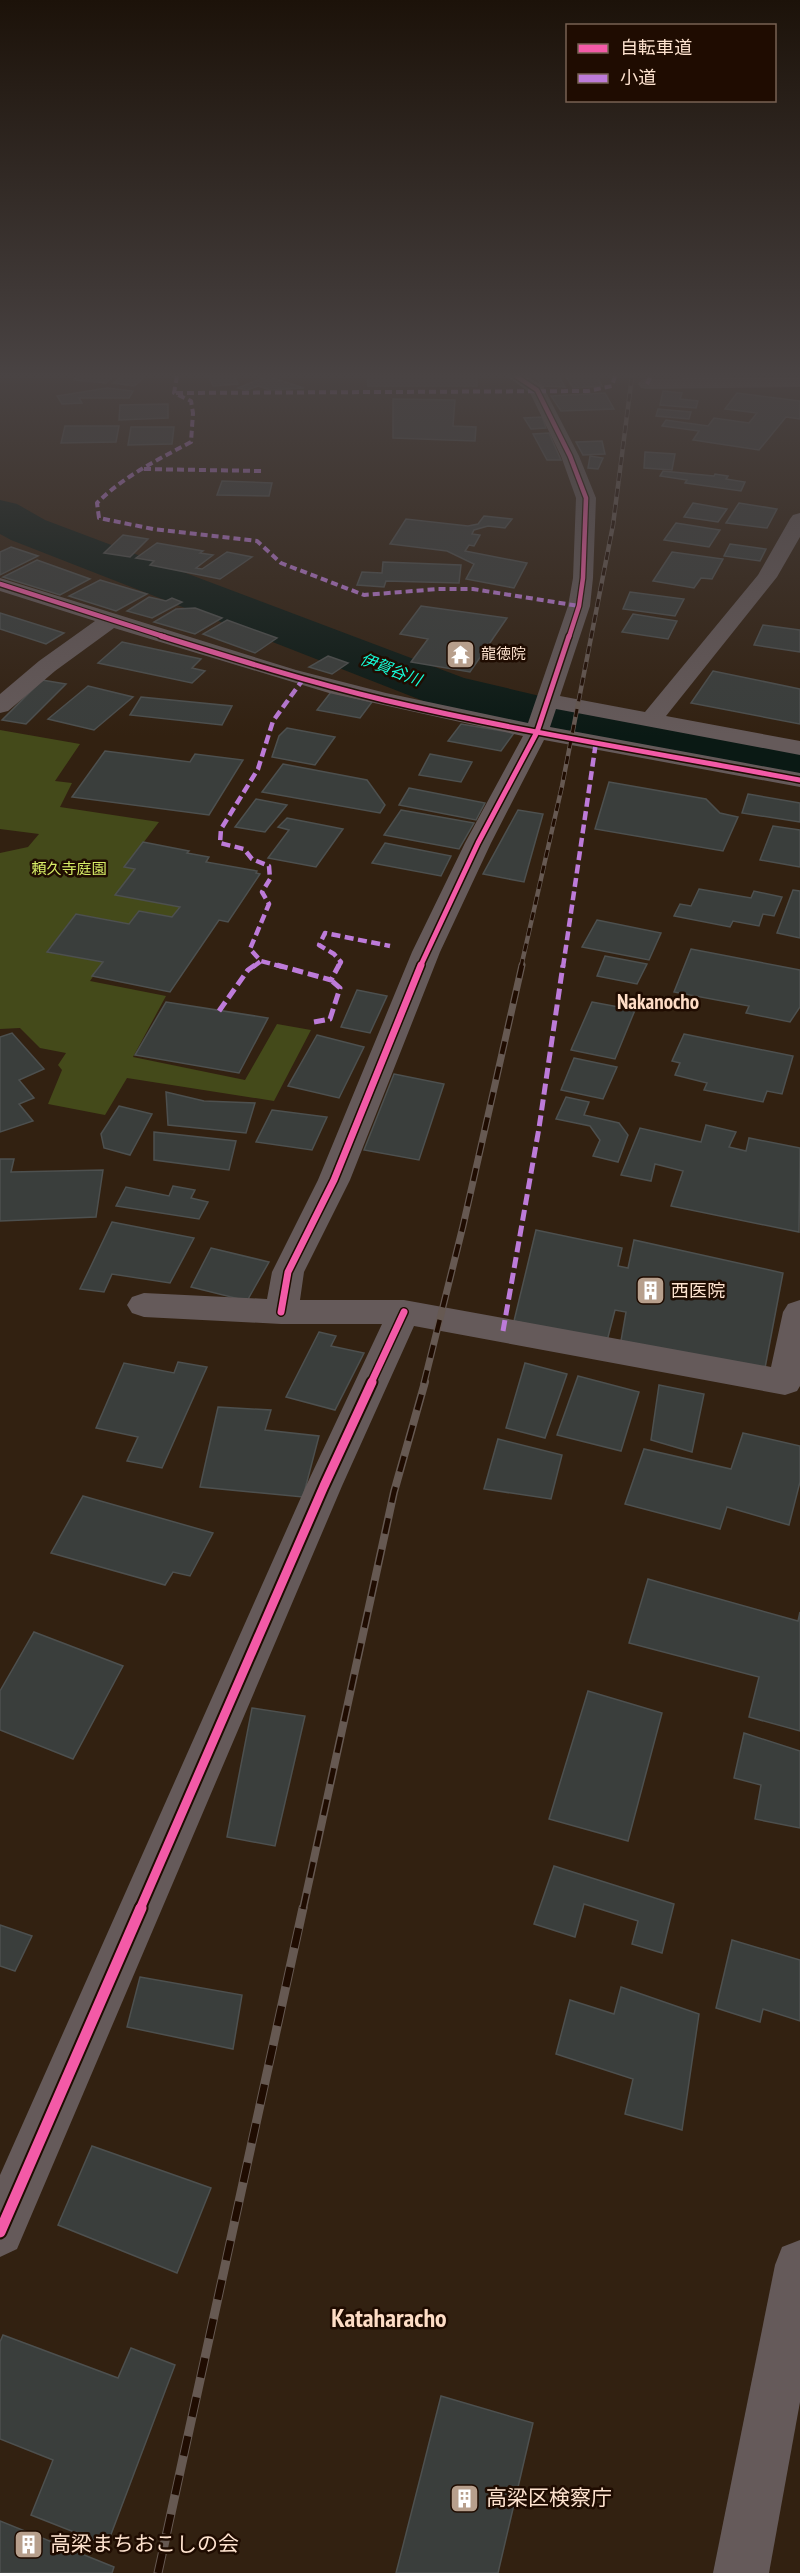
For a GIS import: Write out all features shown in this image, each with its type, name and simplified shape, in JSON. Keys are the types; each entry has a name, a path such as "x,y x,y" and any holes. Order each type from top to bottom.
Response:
{"street":[{"path":"281,1312 288,1272 334,1180 426,952 483,832 537,732 579,606 583,578 585,496"},
{"path":"652,718 767,577 800,519"},
{"path":"0,585 112,619 166,639 385,700 537,732 800,780"},
{"path":"0,706 47,666 112,619"},
{"path":"547,702 652,718 800,748"},
{"path":"144,1305 281,1312 404,1312 792,1384 800,1312"},
{"path":"0,2232 314,1508 404,1312"},
{"path":"741,2573 800,2265"}],"green space":[{"name":"頼久寺庭園","path":"0,730 80,744 55,781 72,783 60,807 159,822 125,867 135,869 116,895 180,907 172,917 139,911 129,924 76,914 47,951 103,962 90,981 166,996 133,1057 245,1080 277,1024 311,1030 274,1101 127,1078 105,1115 48,1104 62,1070 58,1065 66,1053 40,1048 20,1028 0,1029 0,853 28,847 39,834 0,829"}],"building":[{"path":"693,503 727,509 718,522 684,517"},
{"path":"739,503 777,509 767,528 726,523"},
{"path":"484,516 512,519 505,528 488,526 474,530 472,534 480,535 474,546 469,545 465,551 527,563 514,588 466,579 474,564 447,551 390,544 406,519 468,526 478,524"},
{"path":"676,523 720,530 709,547 664,540"},
{"path":"123,535 148,539 130,557 104,553"},
{"path":"157,543 203,551 200,553 213,555 196,568 202,569 227,552 252,557 220,579 150,565 154,561 136,558"},
{"path":"730,544 766,549 760,561 724,556"},
{"path":"11,547 38,556 0,575 0,552"},
{"path":"672,552 723,559 712,579 701,578 694,588 653,581"},
{"path":"37,560 90,579 60,595 3,577"},
{"path":"383,562 461,565 459,583 386,581 384,587 357,585 362,572 382,573"},
{"path":"100,580 147,594 116,611 69,596"},
{"path":"630,592 684,599 675,616 623,609"},
{"path":"149,597 166,601 172,598 182,602 152,618 127,611"},
{"path":"421,606 507,618 470,672 411,662 428,639 400,634"},
{"path":"195,608 222,618 195,634 154,622 176,609"},
{"path":"0,613 64,633 46,644 0,629"},
{"path":"633,614 677,621 668,639 622,632"},
{"path":"227,620 277,638 255,653 203,634"},
{"path":"763,625 800,630 800,652 754,645"},
{"path":"122,642 201,659 192,668 205,671 192,683 98,663"},
{"path":"328,656 348,663 332,674 309,667"},
{"path":"713,671 800,689 800,724 691,703"},
{"path":"42,680 66,684 26,724 2,720"},
{"path":"88,686 133,697 94,730 48,719"},
{"path":"331,692 372,702 360,718 317,710"},
{"path":"141,697 232,706 222,725 130,715"},
{"path":"461,724 514,733 501,751 448,741"},
{"path":"287,728 335,737 315,765 272,757 279,736"},
{"path":"105,751 190,762 195,754 243,760 209,815 72,797"},
{"path":"430,754 472,762 461,782 419,775"},
{"path":"283,764 367,780 385,805 380,813 262,792"},
{"path":"609,782 706,799 720,813 738,817 723,851 595,829"},
{"path":"409,788 485,803 476,820 399,805"},
{"path":"748,794 800,803 800,822 742,813"},
{"path":"256,799 287,805 265,832 235,827"},
{"path":"401,810 474,823 459,849 384,835"},
{"path":"518,810 543,814 524,882 483,874"},
{"path":"287,818 343,829 316,867 268,858 289,830 278,827"},
{"path":"773,826 800,830 800,867 760,860"},
{"path":"143,842 189,851 187,853 209,857 206,862 257,871 256,873 260,874 228,922 219,920 170,992 92,976 103,962 47,952 76,914 129,924 139,911 172,917 180,907 115,895 135,869 124,867"},
{"path":"385,843 451,856 441,876 372,863"},
{"path":"699,889 751,898 754,891 782,897 774,916 763,914 759,926 733,921 730,927 674,916 680,904 691,906"},
{"path":"793,890 800,891 800,938 777,933"},
{"path":"597,920 661,933 649,960 582,947"},
{"path":"691,949 800,970 800,1007 790,1022 746,1013 749,1006 674,992"},
{"path":"605,956 647,964 637,984 597,976"},
{"path":"357,990 387,996 370,1033 341,1027"},
{"path":"166,1002 268,1018 239,1073 135,1055"},
{"path":"592,1002 635,1010 615,1059 571,1050"},
{"path":"12,1033 44,1069 19,1080 34,1098 19,1104 33,1121 0,1132 0,1037"},
{"path":"684,1034 793,1056 782,1094 767,1091 763,1102 704,1090 707,1083 675,1075 680,1063 672,1061"},
{"path":"317,1035 364,1047 339,1098 288,1086"},
{"path":"574,1058 617,1067 603,1099 561,1090"},
{"path":"394,1074 444,1084 419,1160 364,1150"},
{"path":"166,1092 204,1101 255,1103 246,1133 168,1125"},
{"path":"566,1097 589,1102 584,1115 619,1123 628,1135 618,1162 593,1156 600,1140 590,1126 556,1119"},
{"path":"119,1106 152,1114 130,1155 104,1148 101,1134"},
{"path":"272,1110 327,1117 312,1150 256,1142"},
{"path":"706,1125 736,1132 729,1147 746,1151 749,1138 800,1148 799,1232 671,1206 683,1171 655,1164 651,1181 621,1175 640,1128 701,1142"},
{"path":"154,1132 236,1141 229,1170 154,1160"},
{"path":"0,1159 14,1159 11,1172 103,1170 96,1217 0,1221"},
{"path":"173,1186 195,1190 191,1198 208,1202 199,1219 116,1206 126,1187 169,1196"},
{"path":"112,1222 194,1238 170,1283 112,1274 104,1292 80,1289"},
{"name":"西医院","path":"536,1230 622,1248 618,1266 628,1268 634,1240 783,1273 765,1368 621,1341 626,1312 615,1310 607,1341 514,1321"},
{"path":"211,1248 269,1262 247,1301 191,1287"},
{"path":"319,1332 336,1336 331,1346 364,1353 335,1410 286,1397"},
{"path":"178,1362 207,1367 162,1468 127,1461 138,1437 96,1428 124,1363 174,1373"},
{"path":"525,1363 567,1374 545,1438 506,1428"},
{"path":"578,1376 639,1392 621,1451 557,1435"},
{"path":"659,1385 704,1394 692,1452 651,1440"},
{"path":"218,1407 271,1410 265,1430 319,1436 303,1497 200,1487"},
{"path":"743,1433 800,1446 800,1482 789,1525 727,1507 720,1529 625,1504 644,1449 731,1469"},
{"path":"498,1439 562,1455 551,1499 484,1489"},
{"path":"83,1496 213,1533 190,1576 173,1572 165,1585 51,1553"},
{"path":"648,1579 798,1621 800,1612 800,1731 749,1717 759,1677 629,1643"},
{"path":"34,1632 123,1666 73,1759 0,1730 0,1691"},
{"path":"588,1691 662,1713 628,1841 549,1819"},
{"path":"252,1708 305,1716 275,1846 227,1837"},
{"path":"744,1733 800,1751 800,1828 755,1819 761,1785 734,1778"},
{"path":"554,1866 674,1904 662,1953 632,1944 638,1921 584,1904 575,1937 534,1924"},
{"path":"0,1925 32,1936 15,1971 0,1966"},
{"path":"732,1940 800,1960 800,2021 763,2009 760,2022 716,2008"},
{"path":"140,1977 242,1995 233,2049 127,2027"},
{"path":"621,1987 699,2014 682,2130 625,2114 633,2079 556,2054 570,2000 614,2014"},
{"path":"92,2146 211,2188 177,2273 58,2225"},
{"path":"3,2335 118,2378 131,2348 175,2365 107,2545 31,2515 53,2460 0,2439 0,2342"},
{"name":"高梁区検察庁","path":"441,2396 533,2423 498,2573 396,2573"},
{"name":"高梁まちおこしの会","path":"0,2521 114,2567 112,2573 0,2573"}],"waterway":[{"name":"伊賀谷川","path":"0,514 28,530 446,690 591,725 800,765"}],"railway":[{"path":"521,967 562,786 617,496"},
{"path":"424,1383 463,1226 522,965"},
{"path":"303,1909 394,1492 425,1382"},
{"path":"158,2573 303,1908"}],"marked path":[{"path":"104,496 97,503 99,518 153,529 257,541 281,563 364,595 438,589 473,589 579,606"},
{"path":"304,678 273,721 258,769 221,829 220,843 244,849 252,859 269,866 270,879 262,892 269,904 250,949 261,961 331,980 341,962 334,954 319,945 325,933 390,946"},
{"path":"503,1331 539,1128 596,742"},
{"path":"219,1011 248,970 261,961"},
{"path":"314,1022 330,1019 340,988 331,980"}],"cycle path":[{"path":"281,1312 288,1272 334,1180 426,952 478,843 537,732 579,606 583,578 585,496"},
{"path":"0,584 240,661 337,688 489,722 800,780"},
{"path":"0,2232 324,1486 404,1312"}],"place":[{"name":"龍徳院","path":"460,654"},
{"name":"西医院","path":"650,1291"},
{"name":"高梁区検察庁","path":"465,2498"},
{"name":"高梁まちおこしの会","path":"29,2544"}],"district":[{"name":"Nakanocho","path":"658,1002"},
{"name":"Kataharacho","path":"389,2318"}]}
